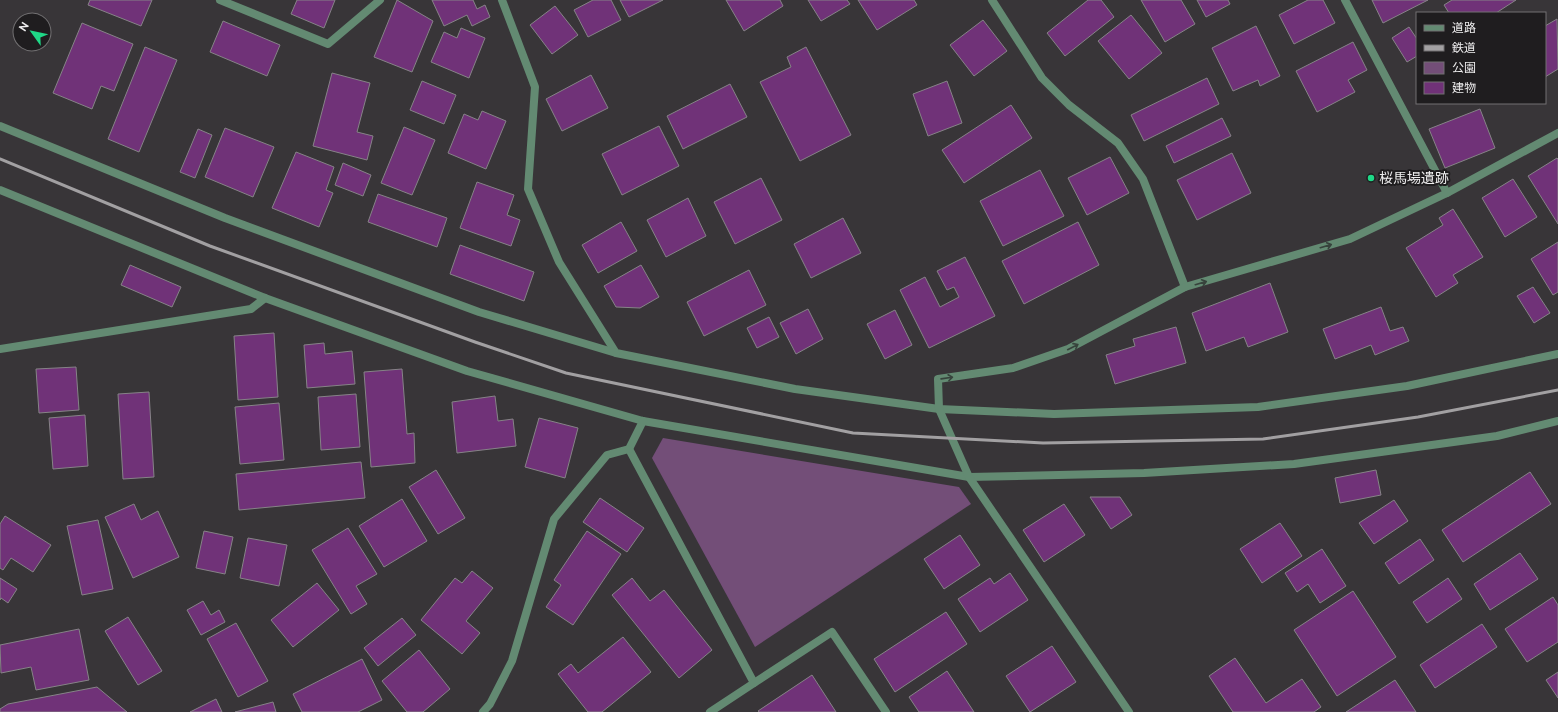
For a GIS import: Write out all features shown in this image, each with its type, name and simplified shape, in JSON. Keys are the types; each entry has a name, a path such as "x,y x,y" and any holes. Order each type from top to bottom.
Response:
{"street":[{"path":"220,0 328,44 380,0"},
{"path":"502,0 535,87 528,189 559,262 616,353"},
{"path":"992,0 1042,78 1069,105 1118,143 1142,179 1185,287"},
{"path":"1345,0 1447,193"},
{"path":"0,126 225,218 479,312 616,353 795,389 939,409 1054,414 1258,407 1407,386 1558,354"},
{"path":"1129,712 969,477 939,409 938,379 1013,368 1068,349 1185,287 1350,239 1447,193 1558,133"},
{"path":"0,190 266,298 467,371 643,421 969,477 1144,474 1294,464 1497,436 1558,421"},
{"path":"0,349 251,309 266,298"},
{"path":"482,712 490,704 512,661 554,519 606,455 629,449 643,421"},
{"path":"629,449 754,683"},
{"path":"710,712 832,632 886,712"}],"green space":[{"path":"663,438 959,487 971,504 755,647 652,458"}],"building":[{"path":"90,0 152,0 141,26 88,5"},
{"path":"297,0 335,0 324,28 291,14"},
{"path":"397,0 433,21 412,72 374,57"},
{"path":"432,0 473,0 477,9 485,5 490,17 472,26 467,15 444,26"},
{"path":"593,0 611,0 621,20 588,37 574,10"},
{"path":"620,0 663,0 629,17"},
{"path":"726,0 780,0 783,6 744,31"},
{"path":"808,0 847,0 850,4 821,21"},
{"path":"858,0 914,0 917,5 877,30"},
{"path":"1088,0 1101,0 1114,17 1065,56 1047,33"},
{"path":"1141,0 1181,0 1195,24 1165,42"},
{"path":"1197,0 1228,0 1230,4 1206,17"},
{"path":"1308,0 1323,0 1335,23 1294,44 1279,15"},
{"path":"1372,0 1428,0 1383,23"},
{"path":"1452,0 1516,0 1498,12 1448,12 1444,5"},
{"path":"555,6 578,35 552,54 530,25"},
{"path":"1131,15 1162,53 1129,79 1098,41"},
{"path":"1557,19 1558,69 1546,76 1546,25"},
{"path":"983,20 1007,51 974,76 950,45"},
{"path":"223,21 280,45 267,76 210,52"},
{"path":"82,23 133,44 114,91 101,86 92,109 53,93"},
{"path":"1256,26 1280,76 1260,86 1258,80 1233,91 1212,48"},
{"path":"1409,27 1416,38 1416,57 1407,62 1392,38"},
{"path":"461,28 485,38 469,78 431,62 444,32 457,38"},
{"path":"1353,42 1367,70 1348,80 1355,92 1317,112 1296,71"},
{"path":"145,47 177,60 139,152 108,139"},
{"path":"806,47 851,135 800,161 760,82 791,67 787,57"},
{"path":"332,73 370,83 357,132 373,136 367,160 313,146"},
{"path":"591,75 608,108 562,131 546,99"},
{"path":"1207,78 1219,104 1144,141 1131,115"},
{"path":"422,81 456,95 444,124 410,110"},
{"path":"947,81 962,123 928,136 913,94"},
{"path":"730,84 747,117 683,149 667,116"},
{"path":"1011,105 1032,138 964,183 942,150"},
{"path":"1480,109 1495,148 1445,168 1429,129"},
{"path":"482,111 506,121 486,169 448,153 464,114 478,120"},
{"path":"1222,118 1231,136 1174,163 1166,146"},
{"path":"659,126 679,166 622,195 602,154"},
{"path":"404,127 435,140 412,195 381,183"},
{"path":"225,128 274,147 253,197 205,177"},
{"path":"198,129 212,135 195,178 180,172"},
{"path":"296,152 334,167 326,190 333,193 319,227 272,208"},
{"path":"1232,153 1251,193 1197,220 1177,180"},
{"path":"1110,157 1129,193 1087,215 1068,178"},
{"path":"1557,158 1558,159 1558,224 1528,176"},
{"path":"343,163 371,175 363,196 335,185"},
{"path":"1040,170 1064,216 1003,246 980,201"},
{"path":"761,178 782,220 735,244 714,202"},
{"path":"1513,179 1537,217 1505,237 1482,198"},
{"path":"477,182 514,195 507,215 520,220 511,246 460,228"},
{"path":"378,194 447,218 437,247 368,222"},
{"path":"688,198 706,236 666,257 647,220"},
{"path":"1453,209 1483,257 1453,275 1458,283 1436,297 1406,248 1443,225 1439,218"},
{"path":"843,218 861,253 811,278 794,244"},
{"path":"621,222 637,251 598,273 582,245"},
{"path":"1078,222 1099,265 1024,304 1002,261"},
{"path":"1558,242 1558,292 1553,295 1531,259"},
{"path":"460,245 534,272 524,301 450,274"},
{"path":"965,257 995,316 929,348 900,290 925,277 940,307 959,297 954,287 947,290 937,271"},
{"path":"130,265 181,287 172,307 121,285"},
{"path":"641,265 659,297 640,308 616,307 604,286"},
{"path":"749,270 766,305 704,336 687,302"},
{"path":"1270,283 1288,332 1248,347 1244,337 1206,351 1192,313"},
{"path":"1533,287 1550,313 1534,323 1517,296"},
{"path":"1381,307 1390,331 1403,327 1409,341 1375,355 1371,345 1335,359 1323,329"},
{"path":"808,309 823,339 796,354 780,323"},
{"path":"895,310 912,345 885,359 867,324"},
{"path":"769,317 779,337 757,348 747,328"},
{"path":"1176,327 1186,363 1115,384 1106,355 1135,346 1133,339"},
{"path":"274,333 278,397 238,400 234,336"},
{"path":"324,343 325,354 352,351 355,384 307,388 304,345"},
{"path":"76,367 79,410 39,413 36,369"},
{"path":"402,369 407,434 414,433 415,463 371,467 364,372"},
{"path":"149,392 154,477 123,479 118,394"},
{"path":"356,394 360,447 321,450 318,397"},
{"path":"495,396 498,421 513,419 516,446 457,453 452,402"},
{"path":"279,403 284,460 240,464 235,407"},
{"path":"85,415 88,466 53,469 49,418"},
{"path":"539,418 578,428 565,478 525,467"},
{"path":"361,462 365,498 239,510 236,474"},
{"path":"436,470 465,518 438,534 409,487"},
{"path":"1376,470 1381,495 1340,503 1335,478"},
{"path":"1530,472 1551,504 1463,562 1442,530"},
{"path":"1090,497 1120,497 1132,515 1111,529"},
{"path":"600,498 644,528 627,552 583,522"},
{"path":"402,499 427,541 384,567 359,526"},
{"path":"1394,500 1408,521 1374,544 1359,523"},
{"path":"134,504 141,520 158,511 179,557 133,578 105,517"},
{"path":"1064,504 1085,535 1044,562 1023,530"},
{"path":"5,516 51,545 33,572 11,558 3,570 0,568 0,524"},
{"path":"98,520 113,589 82,595 67,526"},
{"path":"1280,523 1302,556 1262,583 1240,549"},
{"path":"348,528 377,574 356,586 367,604 351,614 312,550"},
{"path":"204,531 233,537 225,574 196,568"},
{"path":"587,531 621,554 573,625 546,607 561,585 554,580"},
{"path":"960,535 980,565 944,589 924,559"},
{"path":"248,538 287,545 279,586 240,578"},
{"path":"1420,539 1434,560 1399,584 1385,563"},
{"path":"1322,549 1346,586 1320,603 1308,584 1297,592 1285,573"},
{"path":"1520,553 1538,579 1490,610 1474,584"},
{"path":"472,571 493,588 466,621 480,633 462,654 421,620 455,578 462,583"},
{"path":"1010,573 1028,600 980,632 958,599 990,578 994,584"},
{"path":"0,578 17,589 8,603 1,598 0,600"},
{"path":"632,578 650,601 664,590 712,650 679,678 612,595"},
{"path":"1448,578 1462,599 1427,623 1413,602"},
{"path":"317,583 339,610 293,647 271,620"},
{"path":"1353,591 1396,657 1337,696 1294,630"},
{"path":"1553,597 1558,605 1558,642 1527,662 1505,629"},
{"path":"203,601 211,615 219,610 225,622 201,635 187,610"},
{"path":"946,612 967,644 895,692 874,659"},
{"path":"128,617 162,671 138,685 105,631"},
{"path":"402,618 416,635 378,666 364,648"},
{"path":"236,623 268,681 238,697 207,639"},
{"path":"1482,624 1497,647 1435,688 1420,665"},
{"path":"79,629 89,680 36,690 31,667 1,673 0,645"},
{"path":"623,637 651,672 602,712 588,712 558,674 571,664 578,673"},
{"path":"1052,646 1076,682 1030,712 1006,676"},
{"path":"419,650 450,689 423,712 407,712 382,681"},
{"path":"1235,658 1266,703 1302,679 1321,707 1314,712 1233,712 1209,676"},
{"path":"362,659 382,700 358,712 302,712 293,694"},
{"path":"947,671 974,712 919,712 909,697"},
{"path":"1558,672 1558,698 1546,680"},
{"path":"812,675 836,712 758,711"},
{"path":"1395,680 1416,712 1346,712"},
{"path":"97,687 127,712 0,712 0,709 8,704"},
{"path":"216,699 222,712 190,712"},
{"path":"273,702 276,712 235,712"}],"railway":[{"path":"0,159 210,246 475,342 566,373 853,433 1043,443 1263,439 1418,417 1558,390"}],"place":[{"name":"桜馬場遺跡","path":"1371,178"}]}
